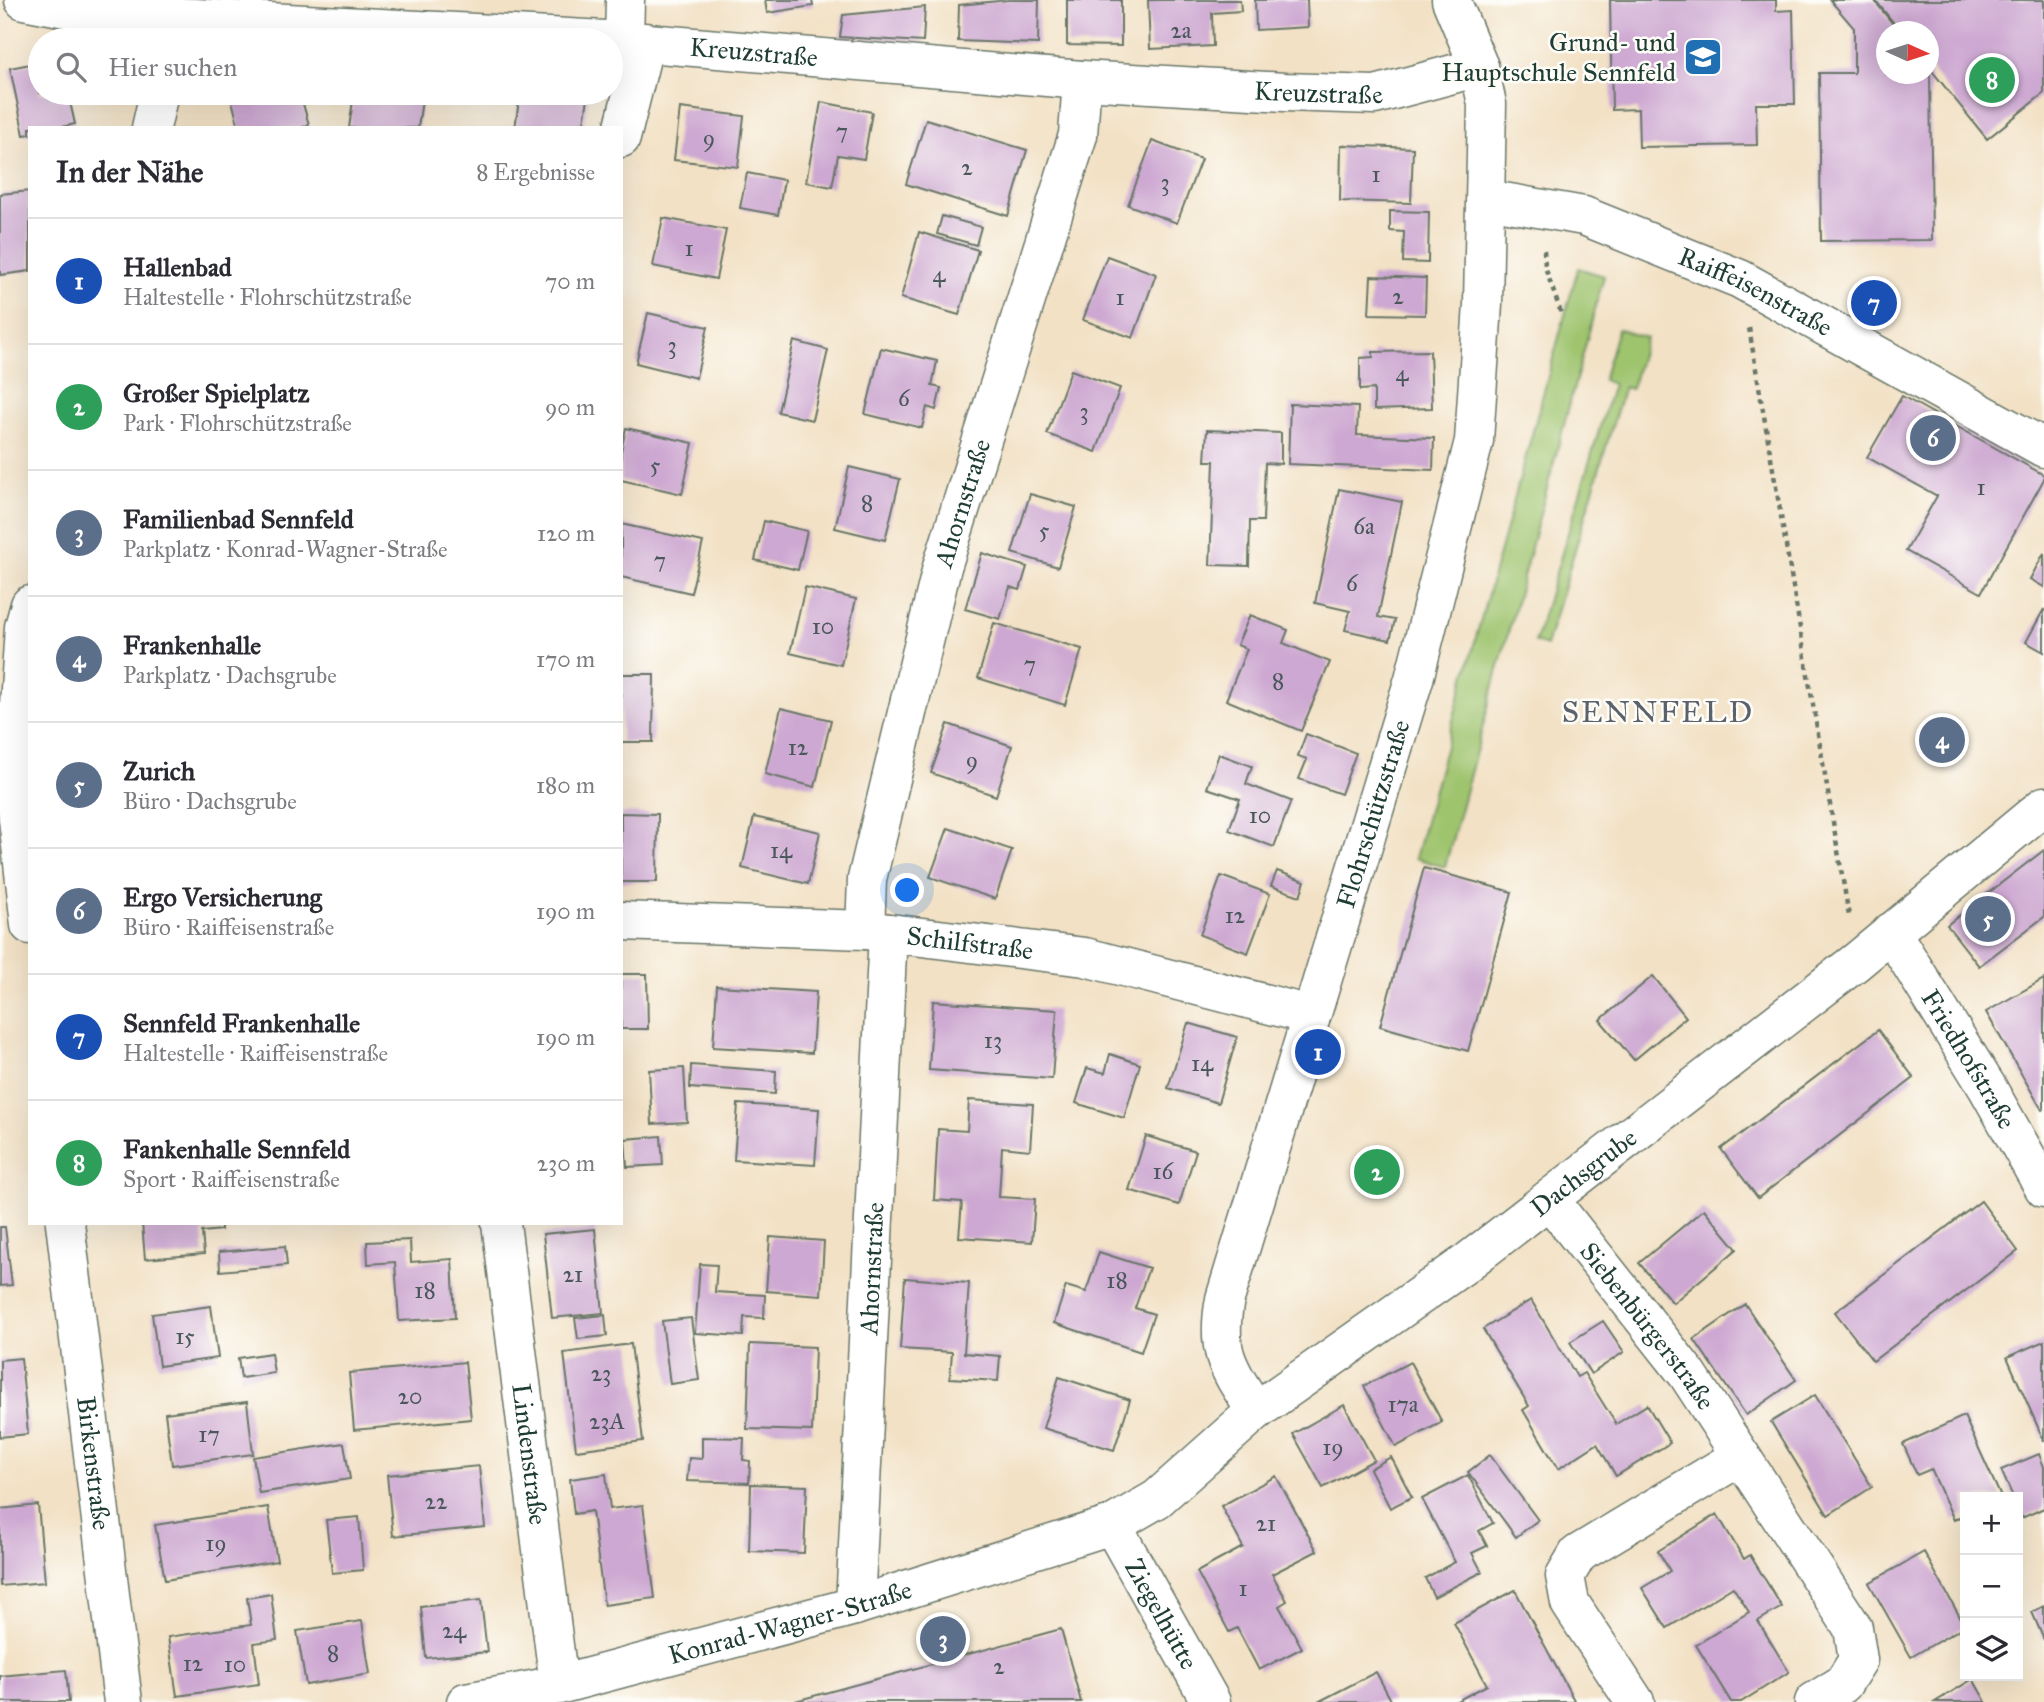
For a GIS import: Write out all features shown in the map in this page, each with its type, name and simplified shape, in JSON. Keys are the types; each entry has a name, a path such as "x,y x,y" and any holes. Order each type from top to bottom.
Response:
{"street":[{"name":"Kreuzstraße","path":"24,0 169,28"},
{"path":"623,126 635,42 625,0"},
{"name":"Flohrschützstraße","path":"1256,1411 1228,1367 1222,1346 1221,1320 1225,1299 1414,679 1474,441 1483,304 1487,104 1479,67 1451,0"},
{"name":"Kreuzstraße","path":"178,28 255,10 469,28"},
{"name":"Kreuzstraße","path":"623,41 1082,80 1376,95 1479,67"},
{"name":"Ahornstraße","path":"855,1606 877,931 867,879 942,567 1078,135 1082,80"},
{"path":"151,126 156,105"},
{"name":"Raiffeisenstraße","path":"1486,199 1584,216 1740,279 2044,448"},
{"path":"28,612 24,627 14,783 28,907"},
{"name":"Dachsgrube","path":"1112,1525 1157,1499 1256,1411 1465,1264 1856,962 2044,806"},
{"name":"Schilfstraße","path":"623,920 877,931 1086,957 1310,1015"},
{"name":"Friedhofstraße","path":"1891,932 1987,1087 2044,1188"},
{"name":"Siebenbürgerstraße","path":"1549,1199 1688,1375 1853,1628 1858,1660 1843,1684 1814,1702"},
{"name":"Birkenstraße","path":"65,1225 123,1702"},
{"name":"Lindenstraße","path":"501,1225 559,1685"},
{"path":"1634,1702 1570,1603 1565,1576 1578,1555 1741,1456"},
{"name":"Konrad-Wagner-Straße","path":"466,1702 559,1685 855,1606 1112,1525"},
{"name":"Ziegelhütte","path":"1112,1525 1211,1702"}],"path":[{"path":"1542,207 1545,267 1561,313"},
{"path":"1740,279 1856,962"}],"green space":[{"path":"1578,268 1604,276 1445,867 1415,858"},
{"path":"1618,329 1646,338 1631,389 1624,387 1546,646 1535,642 1613,384 1603,380"}],"building":[{"path":"765,0 812,0 813,6 767,13"},
{"path":"1039,0 1038,44 958,41 959,5"},
{"path":"1067,0 1121,0 1121,46 1067,45"},
{"path":"1148,0 1240,0 1241,11 1212,13 1213,46 1150,49"},
{"path":"1255,0 1307,0 1308,27 1256,30"},
{"name":"Grund- und Hauptschule Sennfeld","path":"1610,0 1776,0 1776,11 1793,10 1795,104 1756,104 1757,145 1639,147 1638,109 1612,110"},
{"path":"1830,0 1874,0 1890,21 1876,21 1876,84 1930,84 1932,240 1821,241 1819,73 1854,73 1854,28"},
{"path":"1875,0 2044,0 2044,93 1987,139 1939,80 1939,21 1892,21"},
{"path":"925,7 923,42 840,37 843,15"},
{"path":"28,64 28,105 71,105 75,124 28,126 28,134 24,135 10,68"},
{"path":"821,102 872,112 864,159 838,155 832,187 806,182"},
{"path":"233,105 303,105 309,125 306,126 238,126"},
{"path":"352,105 421,105 418,126 349,126"},
{"path":"518,105 587,105 583,126 515,126"},
{"path":"680,108 744,116 738,167 674,160"},
{"path":"926,119 1027,150 1008,216 906,184"},
{"path":"1152,141 1201,159 1177,223 1128,205"},
{"path":"1341,145 1413,148 1411,203 1340,201"},
{"path":"747,173 784,180 778,215 740,208"},
{"path":"28,191 28,271 0,275 0,194"},
{"path":"1390,211 1429,212 1428,263 1403,262 1404,232 1390,231"},
{"path":"942,216 981,227 976,245 937,234"},
{"path":"663,218 726,230 716,279 653,266"},
{"path":"919,232 978,250 959,315 901,298"},
{"path":"1107,256 1156,274 1133,338 1083,320"},
{"path":"1371,276 1426,278 1425,315 1369,314"},
{"path":"648,313 708,327 696,378 636,363"},
{"path":"794,341 828,350 812,420 778,412"},
{"path":"881,348 937,361 932,386 941,388 936,410 927,407 922,428 865,414"},
{"path":"1430,351 1432,408 1374,410 1374,389 1360,390 1360,358 1373,357 1373,352"},
{"path":"1071,370 1120,388 1096,452 1047,434"},
{"path":"1902,396 2044,475 1981,593 1906,551 1937,496 1867,457"},
{"path":"1290,404 1358,407 1357,435 1434,438 1433,470 1288,464"},
{"path":"626,428 693,443 682,494 623,480 623,442"},
{"path":"1207,430 1281,433 1281,464 1265,463 1263,521 1250,521 1249,566 1210,565 1214,461 1205,461"},
{"path":"849,467 900,479 885,540 835,528"},
{"path":"1339,489 1402,502 1378,617 1395,620 1390,640 1345,630 1350,611 1315,603"},
{"path":"1030,494 1076,507 1058,567 1012,553"},
{"path":"764,521 807,531 798,570 755,560"},
{"path":"623,524 703,542 691,593 623,577"},
{"path":"982,553 1027,567 1020,590 1010,587 1000,619 965,609"},
{"path":"2044,553 2044,587 2030,579"},
{"path":"805,587 856,599 841,665 790,653"},
{"path":"2044,609 2044,652 2026,642"},
{"path":"1250,615 1288,630 1283,643 1330,662 1301,731 1226,700 1247,649 1237,645"},
{"path":"994,623 1082,649 1065,705 978,678"},
{"path":"623,674 654,674 653,742 623,742"},
{"path":"781,708 831,720 815,787 765,774"},
{"path":"948,724 1012,746 996,796 931,773"},
{"path":"1306,734 1356,753 1341,794 1299,779 1307,759 1298,756"},
{"path":"1219,754 1252,766 1246,784 1291,801 1274,847 1229,830 1240,799 1207,788"},
{"path":"623,813 658,814 657,882 623,882"},
{"path":"754,817 820,832 808,884 742,868"},
{"path":"948,828 1012,850 995,899 930,877"},
{"path":"2044,850 2044,917 1979,966 1947,925"},
{"path":"1424,868 1512,892 1468,1051 1380,1026"},
{"path":"1277,871 1305,881 1300,896 1271,886"},
{"path":"1221,876 1270,894 1248,953 1200,935"},
{"path":"623,974 647,974 648,1029 623,1029"},
{"path":"1653,976 1686,1017 1634,1060 1600,1020"},
{"path":"2044,979 2044,1109 2042,1110 1986,1012"},
{"path":"717,986 816,992 812,1053 713,1047"},
{"path":"933,1001 1057,1010 1052,1079 929,1070"},
{"path":"1188,1023 1237,1037 1218,1103 1168,1088"},
{"path":"1878,1030 1914,1078 1758,1198 1721,1149"},
{"path":"1110,1054 1140,1064 1124,1118 1076,1103 1087,1068 1105,1073"},
{"path":"691,1065 776,1071 775,1094 690,1088"},
{"path":"684,1068 687,1122 652,1124 649,1070"},
{"path":"969,1100 1033,1104 1030,1150 1002,1147 999,1197 1035,1199 1032,1242 959,1237 962,1202 934,1200 938,1129 967,1131"},
{"path":"738,1104 819,1109 815,1165 734,1160"},
{"path":"661,1136 663,1165 627,1167 625,1139"},
{"path":"1146,1136 1196,1151 1179,1205 1129,1190"},
{"path":"1981,1201 2018,1251 1873,1361 1835,1312"},
{"path":"1704,1209 1737,1249 1673,1303 1639,1263"},
{"path":"142,1225 221,1225 221,1230 202,1232 204,1254 145,1259"},
{"path":"0,1227 5,1227 12,1285 0,1286"},
{"path":"595,1229 603,1313 552,1318 543,1234"},
{"path":"770,1237 824,1241 821,1295 766,1291"},
{"path":"410,1240 411,1262 452,1259 455,1318 399,1321 395,1262 368,1264 367,1242"},
{"path":"285,1246 287,1265 220,1271 219,1252"},
{"path":"1099,1252 1149,1268 1135,1308 1154,1314 1141,1352 1054,1323 1066,1286 1086,1292"},
{"path":"700,1264 717,1265 715,1292 765,1295 764,1318 744,1317 743,1336 695,1333"},
{"path":"905,1278 969,1283 964,1353 1000,1356 998,1381 950,1378 952,1352 900,1349"},
{"path":"1531,1300 1577,1377 1584,1373 1616,1424 1647,1405 1670,1443 1616,1476 1597,1444 1558,1469 1523,1410 1529,1406 1483,1329"},
{"path":"1745,1304 1796,1380 1746,1415 1694,1339"},
{"path":"211,1306 218,1358 159,1366 152,1314"},
{"path":"605,1315 607,1336 578,1339 575,1318"},
{"path":"691,1318 699,1380 670,1384 662,1321"},
{"path":"1603,1321 1624,1352 1591,1374 1570,1342"},
{"path":"2044,1341 2044,1441 2007,1357"},
{"path":"631,1344 643,1441 576,1450 564,1353"},
{"path":"750,1344 815,1347 812,1431 747,1429"},
{"path":"271,1353 274,1373 241,1378 238,1358"},
{"path":"21,1358 28,1434 0,1437 0,1360"},
{"path":"465,1362 471,1419 354,1430 349,1373"},
{"path":"1410,1362 1442,1422 1396,1447 1364,1386"},
{"path":"1059,1377 1130,1400 1114,1450 1043,1428"},
{"path":"1815,1395 1872,1487 1828,1515 1771,1422"},
{"path":"247,1402 253,1454 172,1465 165,1413"},
{"path":"1344,1405 1374,1460 1323,1488 1293,1434"},
{"path":"1964,1416 1999,1492 1960,1492 1960,1517 1954,1520 1931,1469 1917,1475 1903,1444"},
{"path":"702,1437 744,1438 743,1460 750,1461 749,1483 687,1481 689,1458 702,1459"},
{"path":"344,1443 350,1479 259,1493 253,1457"},
{"path":"2039,1454 2044,1467 2044,1508 2023,1518 2023,1492 2011,1492 2001,1470"},
{"path":"1490,1455 1538,1520 1516,1537 1468,1472"},
{"path":"1391,1457 1412,1497 1390,1508 1370,1469"},
{"path":"479,1466 485,1527 393,1536 387,1475"},
{"path":"606,1474 610,1509 643,1505 655,1598 604,1605 592,1511 574,1514 570,1479"},
{"path":"1468,1475 1493,1523 1479,1531 1487,1546 1472,1553 1482,1572 1434,1597 1425,1578 1455,1562 1422,1499"},
{"path":"1276,1476 1317,1551 1272,1574 1287,1601 1279,1606 1302,1648 1259,1670 1237,1628 1229,1632 1197,1572 1243,1547 1221,1506"},
{"path":"751,1484 807,1486 804,1553 749,1551"},
{"path":"38,1505 45,1582 0,1586 0,1509"},
{"path":"268,1507 277,1561 165,1580 155,1525"},
{"path":"1717,1514 1744,1559 1750,1555 1782,1607 1758,1621 1789,1672 1741,1702 1731,1702 1696,1645 1749,1612 1733,1587 1667,1628 1642,1588 1670,1571 1658,1551"},
{"path":"359,1517 363,1570 332,1573 326,1520"},
{"path":"1924,1552 1960,1617 1960,1629 1911,1657 1869,1583"},
{"path":"1515,1590 1575,1702 1455,1702 1487,1685 1454,1623"},
{"path":"271,1594 277,1640 254,1643 259,1684 177,1696 168,1637 251,1625 247,1598"},
{"path":"481,1600 487,1652 426,1658 421,1607"},
{"path":"2044,1606 2044,1640 2032,1612"},
{"path":"362,1621 370,1674 306,1685 297,1631"},
{"path":"1061,1629 1081,1702 795,1702 795,1701"},
{"path":"66,1670 69,1702 0,1702 0,1676"},
{"path":"1376,1672 1392,1702 1318,1702"},
{"path":"1974,1681 1986,1702 1935,1702"}],"place":[{"name":"Grund- und Hauptschule Sennfeld","path":"1703,57"},
{"name":"Fankenhalle Sennfeld","path":"1992,80"},
{"name":"Sennfeld Frankenhalle","path":"1874,303"},
{"name":"Ergo Versicherung","path":"1933,438"},
{"name":"Frankenhalle","path":"1942,740"},
{"name":"Zurich","path":"1988,919"},
{"name":"Hallenbad","path":"1318,1052"},
{"name":"Großer Spielplatz","path":"1377,1172"},
{"name":"Familienbad Sennfeld","path":"943,1639"}],"district":[{"name":"SENNFELD","path":"1658,712"}]}
